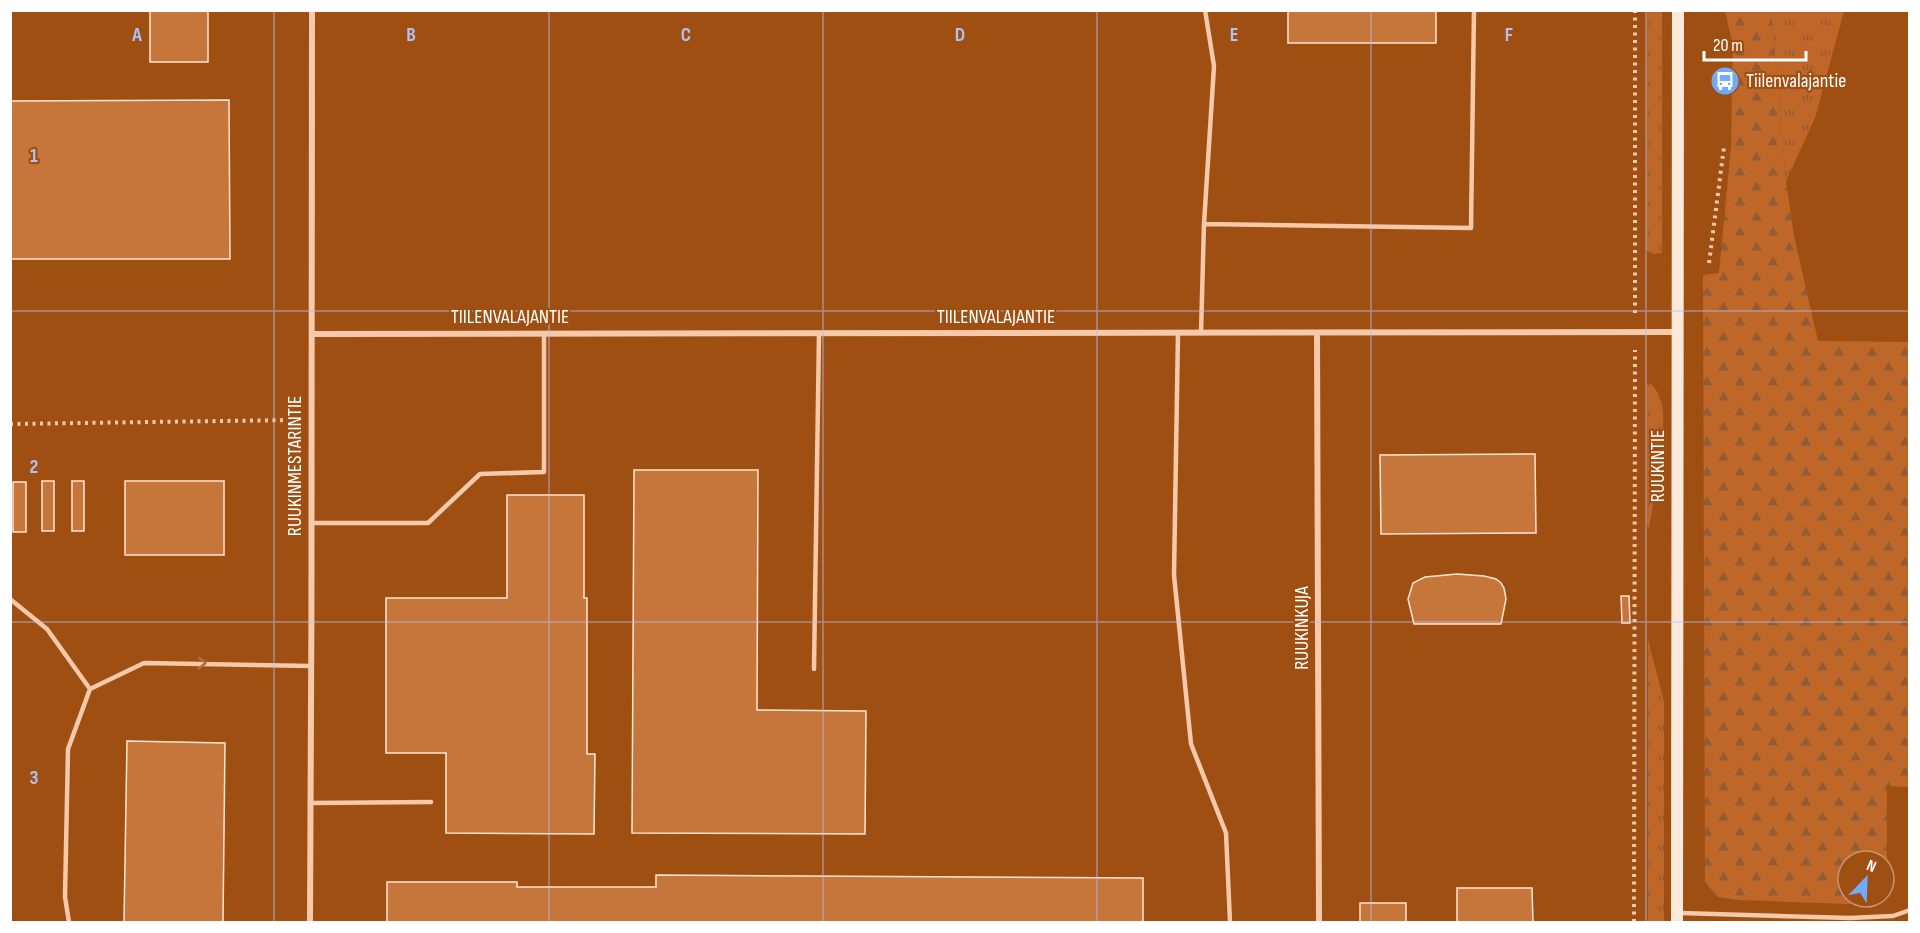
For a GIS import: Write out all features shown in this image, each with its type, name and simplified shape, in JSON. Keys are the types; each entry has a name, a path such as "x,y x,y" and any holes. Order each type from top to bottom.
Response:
{"street":[{"name":"RUUKINMESTARINTIE","path":"310,922 311,420 314,334 312,10"},
{"name":"RUUKINTIE","path":"1677,918 1678,10"},
{"name":"TIILENVALAJANTIE","path":"314,334 1678,332"},
{"name":"RUUKINKUJA","path":"1317,333 1319,922"}],"lane":[{"path":"1201,333 1204,224 1214,66 1205,10"},
{"path":"1204,224 1471,228 1474,10"},
{"path":"814,669 819,333"},
{"path":"1178,333 1174,575 1191,744 1226,833 1230,922"},
{"path":"311,523 428,523 480,474 544,472 544,334"},
{"path":"10,599 47,629 90,689"},
{"path":"69,922 65,897 68,749 90,689 144,663 311,666"},
{"path":"310,803 431,802"},
{"path":"1677,918 1850,918 1893,916 1910,910"}],"path":[{"path":"1634,922 1635,10"},
{"path":"1708,263 1724,147"},
{"path":"10,424 311,420"}],"green space":[{"path":"1647,11 1662,11 1662,253 1654,254 1646,250"},
{"path":"1725,11 1771,11 1786,181 1794,236 1818,341 1909,342 1909,787 1887,786 1887,849 1836,849 1836,904 1738,900 1718,897 1705,882 1703,275 1719,273 1731,147 1733,46"},
{"path":"1771,11 1844,11 1815,118 1786,181"},
{"path":"1647,384 1651,384 1656,390 1663,412 1660,463 1649,528 1647,525"},
{"path":"1648,640 1664,701 1664,922 1648,922"}],"building":[{"path":"150,10 208,10 208,62 150,62"},
{"path":"1288,10 1436,10 1436,43 1288,43"},
{"path":"229,100 230,259 10,259 10,101"},
{"path":"1535,454 1536,533 1381,534 1380,455"},
{"path":"634,470 758,470 757,710 866,711 865,834 632,833"},
{"path":"42,481 54,481 54,531 42,531"},
{"path":"72,481 84,481 84,531 72,531"},
{"path":"125,481 224,481 224,555 125,555"},
{"path":"13,482 26,482 26,532 13,532"},
{"path":"507,495 584,495 584,598 587,598 587,754 595,754 594,834 446,833 446,753 386,753 386,598 507,598"},
{"path":"1457,574 1484,576 1501,583 1506,599 1501,624 1414,624 1408,599 1413,583 1425,577"},
{"path":"1621,596 1629,596 1630,623 1622,623"},
{"path":"127,741 225,743 223,922 124,922"},
{"path":"656,875 1143,878 1143,922 387,922 387,882 517,882 517,887 656,887"},
{"path":"1457,888 1532,888 1533,922 1457,922"},
{"path":"1360,903 1406,903 1406,922 1360,922"}],"place":[{"name":"Tiilenvalajantie","path":"1725,81"}]}
